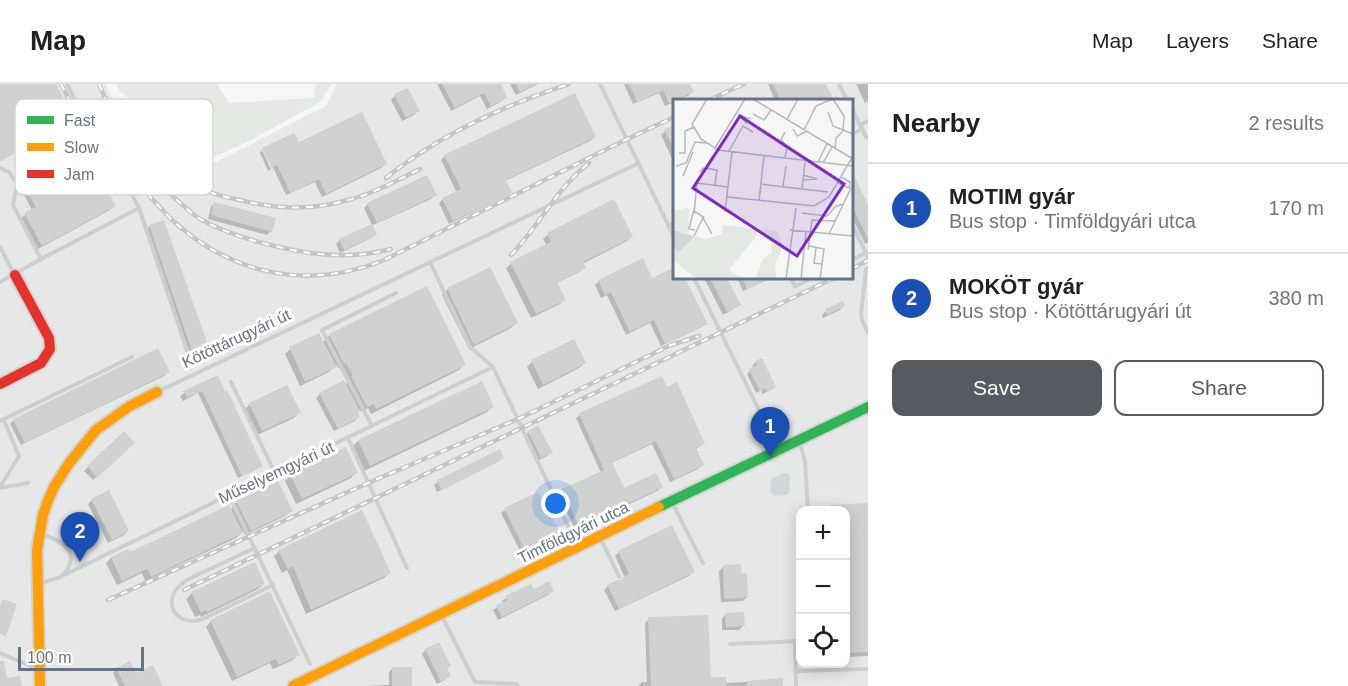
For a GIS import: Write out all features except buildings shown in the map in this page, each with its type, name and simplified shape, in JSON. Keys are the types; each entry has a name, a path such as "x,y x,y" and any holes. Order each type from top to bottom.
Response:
{"street":[{"path":"0,384 41,363 50,349 48,338 15,275"},
{"name":"Kötöttárugyári út","path":"39,686 37,550 43,515 54,487 70,462 96,430 115,416 157,392"},
{"name":"Timföldgyári utca","path":"293,686 577,546 868,407"}],"lane":[{"path":"67,84 75,99"},
{"path":"600,84 673,233"},
{"path":"839,84 846,99"},
{"path":"853,110 868,138"},
{"path":"853,133 868,121"},
{"name":"Kötöttárugyári út","path":"157,392 639,163"},
{"path":"0,168 9,172 15,181"},
{"path":"15,194 13,205 41,259"},
{"path":"132,195 139,208 190,359"},
{"path":"0,282 139,208"},
{"path":"669,226 673,224"},
{"path":"853,226 867,252 861,314 868,333"},
{"path":"0,247 15,275"},
{"path":"853,259 867,252"},
{"path":"430,262 470,347 493,368 577,546"},
{"path":"694,279 778,449"},
{"path":"792,279 795,286 811,279"},
{"path":"372,426 322,330 396,293"},
{"path":"0,488 19,456 2,420 132,357"},
{"name":"Műselyemgyári út","path":"37,584 60,578 493,368"},
{"path":"231,382 275,473"},
{"path":"348,438 407,568"},
{"path":"799,439 806,462 808,506"},
{"path":"0,488 28,483"},
{"path":"229,495 310,664"},
{"path":"672,501 703,563"},
{"path":"39,533 60,542 70,553 71,562 60,578"},
{"path":"600,535 619,577"},
{"path":"255,548 184,582 173,594 171,600 174,611 184,620 196,622 273,585"},
{"path":"441,613 475,682 516,684 518,686"},
{"path":"730,644 795,641 796,686"},
{"path":"0,653 39,669"},
{"path":"795,671 868,669"}],"shaded area":[{"path":"0,84 105,84 113,99 15,99 15,195 213,195 213,161 216,162 326,106 337,84 868,84 868,686 0,686"},
{"path":"117,84 217,84 229,103 314,98 316,84 331,84 322,100 316,98 322,101 249,141 214,157 213,99 130,99 120,92"},
{"path":"784,473 790,476 789,493 774,496 770,491 771,479"}],"railway":[{"path":"61,84 69,99"},
{"path":"99,84 106,99"},
{"path":"386,178 428,148 473,123 569,84"},
{"path":"711,99 744,84"},
{"path":"149,195 171,219 195,238 245,265 272,272 327,275 384,260 673,117"},
{"path":"511,255 567,184 589,163"},
{"path":"213,193 272,206 308,207 354,198 420,169"},
{"path":"172,195 189,211 220,229 279,247 307,253 335,255 363,254 391,249"},
{"path":"853,268 868,260"},
{"path":"184,590 832,279"},
{"path":"108,600 368,483 518,419 671,345 699,336"}],"traffic: fast":[{"path":"659,507 868,407"}],"traffic: slow":[{"path":"40,686 37,550 47,503 70,462 96,430 130,406 157,392"},
{"path":"293,686 659,507"}],"traffic: jam":[{"path":"0,384 41,363 50,349 49,338 15,275"}],"place":[{"name":"MOTIM gyár","path":"770,457"},
{"name":"MOKÖT gyár","path":"80,562"}]}
